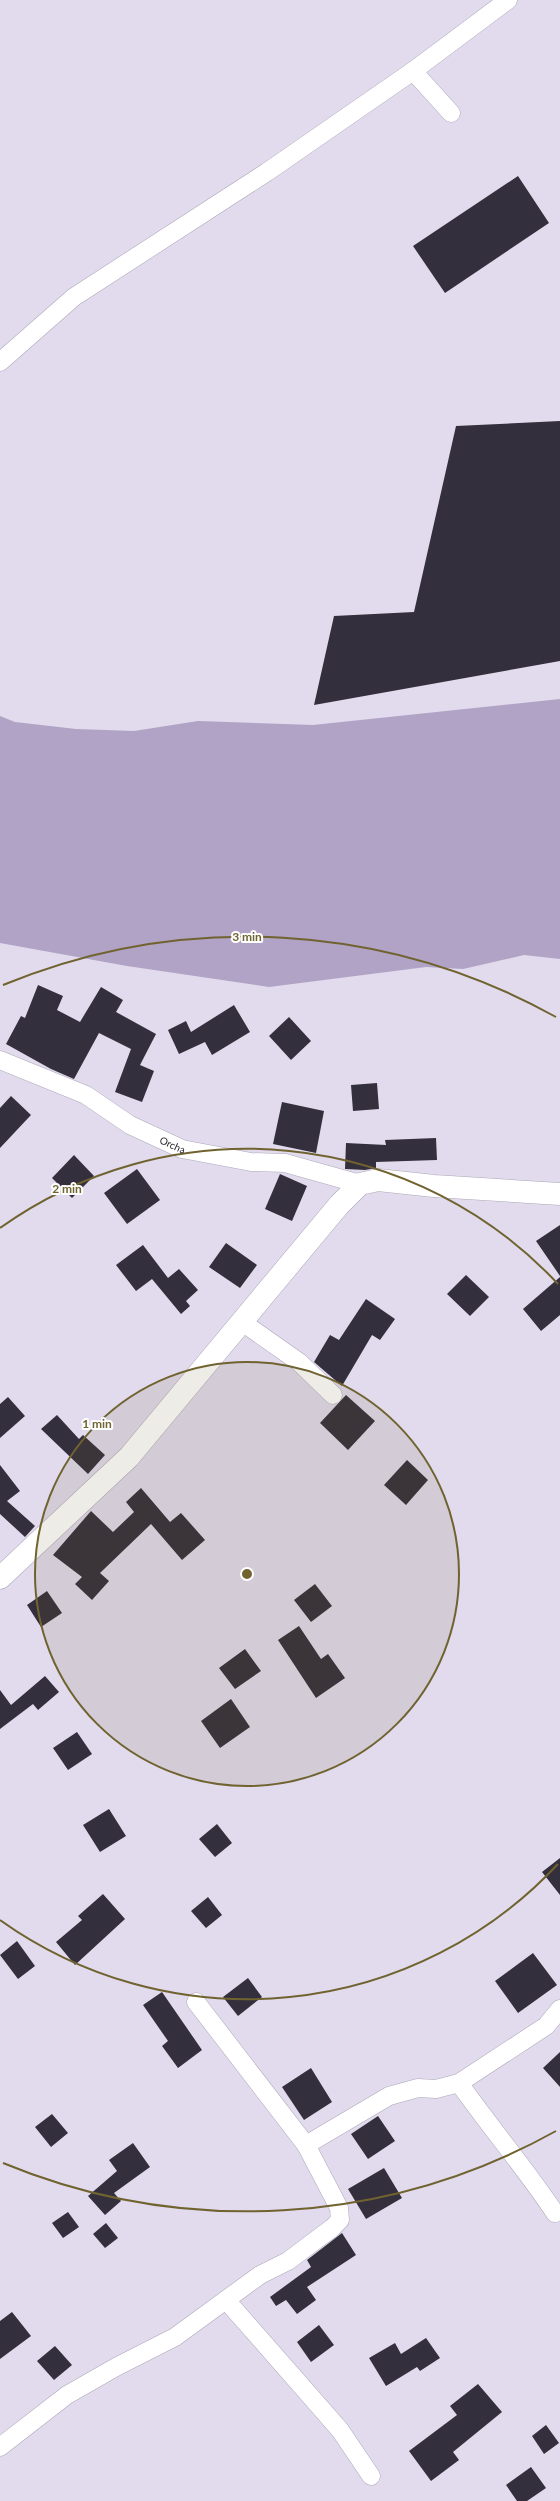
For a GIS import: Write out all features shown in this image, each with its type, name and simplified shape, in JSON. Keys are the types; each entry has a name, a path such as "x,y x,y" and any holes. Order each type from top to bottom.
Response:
{"main road":[{"path":"0,1578 129,1457 339,1205 360,1184 378,1180 392,1180 434,1186 560,1194"}],"street":[{"path":"0,362 74,297 266,172 413,71 508,0"},
{"path":"413,71 451,113"},
{"name":"Orcha","path":"0,1060 86,1095 130,1125 182,1150 251,1162 285,1163 360,1184"},
{"path":"242,1322 299,1362 333,1395"},
{"path":"0,2447 67,2395 116,2367 175,2337 260,2275 288,2261 332,2228 340,2220 339,2208 306,2145 196,2002"},
{"path":"306,2145 389,2096 418,2088 436,2089 459,2083 546,2026 560,2009"},
{"path":"459,2083 489,2126 536,2184 555,2213"},
{"path":"226,2300 340,2430 371,2476"}],"shaded area":[{"path":"560,699 560,959 524,955 463,969 426,967 269,987 127,966 0,943 0,716 15,722 76,729 134,731 198,721 313,725"}],"building":[{"path":"518,176 549,223 445,293 413,246"},
{"path":"560,421 560,661 314,705 334,616 414,612 456,426"},
{"path":"38,985 63,996 57,1010 80,1022 101,987 123,1000 116,1012 156,1034 140,1065 154,1071 142,1102 115,1092 131,1049 99,1033 74,1079 51,1069 6,1044 21,1016 25,1018"},
{"path":"234,1005 250,1032 212,1055 205,1042 179,1054 168,1030 186,1021 191,1032"},
{"path":"289,1017 311,1041 291,1060 269,1036"},
{"path":"377,1083 379,1109 353,1111 351,1085"},
{"path":"11,1096 31,1115 0,1148 0,1108"},
{"path":"282,1102 324,1111 316,1153 273,1144"},
{"path":"436,1138 437,1160 376,1162 376,1168 365,1170 345,1169 346,1143 386,1145 385,1140"},
{"path":"74,1155 94,1176 72,1198 52,1178"},
{"path":"137,1169 160,1200 127,1224 104,1193"},
{"path":"280,1174 307,1186 292,1221 265,1209"},
{"path":"560,1225 560,1276 536,1241"},
{"path":"226,1243 257,1265 240,1288 209,1267"},
{"path":"143,1245 168,1278 179,1269 198,1290 186,1301 190,1306 181,1314 152,1279 136,1291 116,1265"},
{"path":"466,1275 489,1297 470,1316 447,1294"},
{"path":"560,1277 560,1315 541,1331 523,1309"},
{"path":"366,1299 395,1319 380,1340 372,1335 342,1386 314,1362 330,1335 339,1340"},
{"path":"346,1395 375,1421 348,1450 320,1423"},
{"path":"8,1397 25,1416 0,1438 0,1404"},
{"path":"57,1415 79,1439 83,1435 105,1455 88,1474 41,1429"},
{"path":"407,1460 428,1480 406,1505 384,1485"},
{"path":"0,1465 20,1491 7,1501 35,1526 25,1537 0,1514"},
{"path":"141,1488 170,1522 181,1513 205,1540 182,1560 151,1524 100,1573 109,1581 92,1600 75,1584 82,1577 53,1555 91,1511 113,1532 134,1512 126,1502"},
{"path":"315,1584 332,1606 311,1622 294,1600"},
{"path":"47,1591 62,1613 41,1627 27,1605"},
{"path":"299,1626 321,1659 328,1654 345,1678 316,1698 278,1640"},
{"path":"245,1649 261,1671 235,1689 219,1668"},
{"path":"45,1676 59,1692 38,1710 33,1704 0,1729 0,1690 11,1705"},
{"path":"231,1699 250,1727 220,1748 201,1721"},
{"path":"77,1732 92,1754 68,1770 53,1748"},
{"path":"109,1809 126,1836 100,1852 83,1825"},
{"path":"217,1824 232,1843 215,1857 199,1839"},
{"path":"560,1858 560,1895 542,1872"},
{"path":"103,1894 125,1919 75,1965 56,1942 82,1920 78,1916"},
{"path":"208,1897 222,1915 206,1928 191,1911"},
{"path":"17,1941 35,1966 18,1979 0,1955"},
{"path":"533,1953 557,1985 518,2013 495,1981"},
{"path":"248,1978 262,1997 238,2016 223,1997"},
{"path":"162,1992 202,2050 178,2068 162,2046 168,2041 143,2005"},
{"path":"560,2052 560,2087 543,2068"},
{"path":"311,2068 332,2102 304,2120 282,2087"},
{"path":"52,2114 68,2133 51,2147 35,2127"},
{"path":"378,2116 395,2141 368,2159 351,2134"},
{"path":"133,2143 150,2167 114,2193 121,2201 105,2215 88,2196 117,2171 109,2160"},
{"path":"384,2168 402,2198 366,2219 348,2189"},
{"path":"68,2212 79,2227 63,2238 52,2223"},
{"path":"106,2223 118,2238 105,2248 93,2234"},
{"path":"342,2233 356,2255 307,2287 316,2300 297,2314 286,2300 276,2306 270,2297 311,2267 307,2260"},
{"path":"12,2312 31,2336 0,2359 0,2321"},
{"path":"319,2325 334,2345 311,2362 297,2342"},
{"path":"426,2338 440,2358 420,2371 417,2367 386,2386 369,2358 395,2343 401,2354"},
{"path":"55,2346 72,2365 54,2380 37,2361"},
{"path":"478,2384 502,2412 453,2452 459,2460 431,2481 409,2451 457,2415 450,2406"},
{"path":"546,2425 559,2443 544,2454 532,2436"},
{"path":"531,2467 546,2488 527,2501 517,2501 506,2485"}]}
